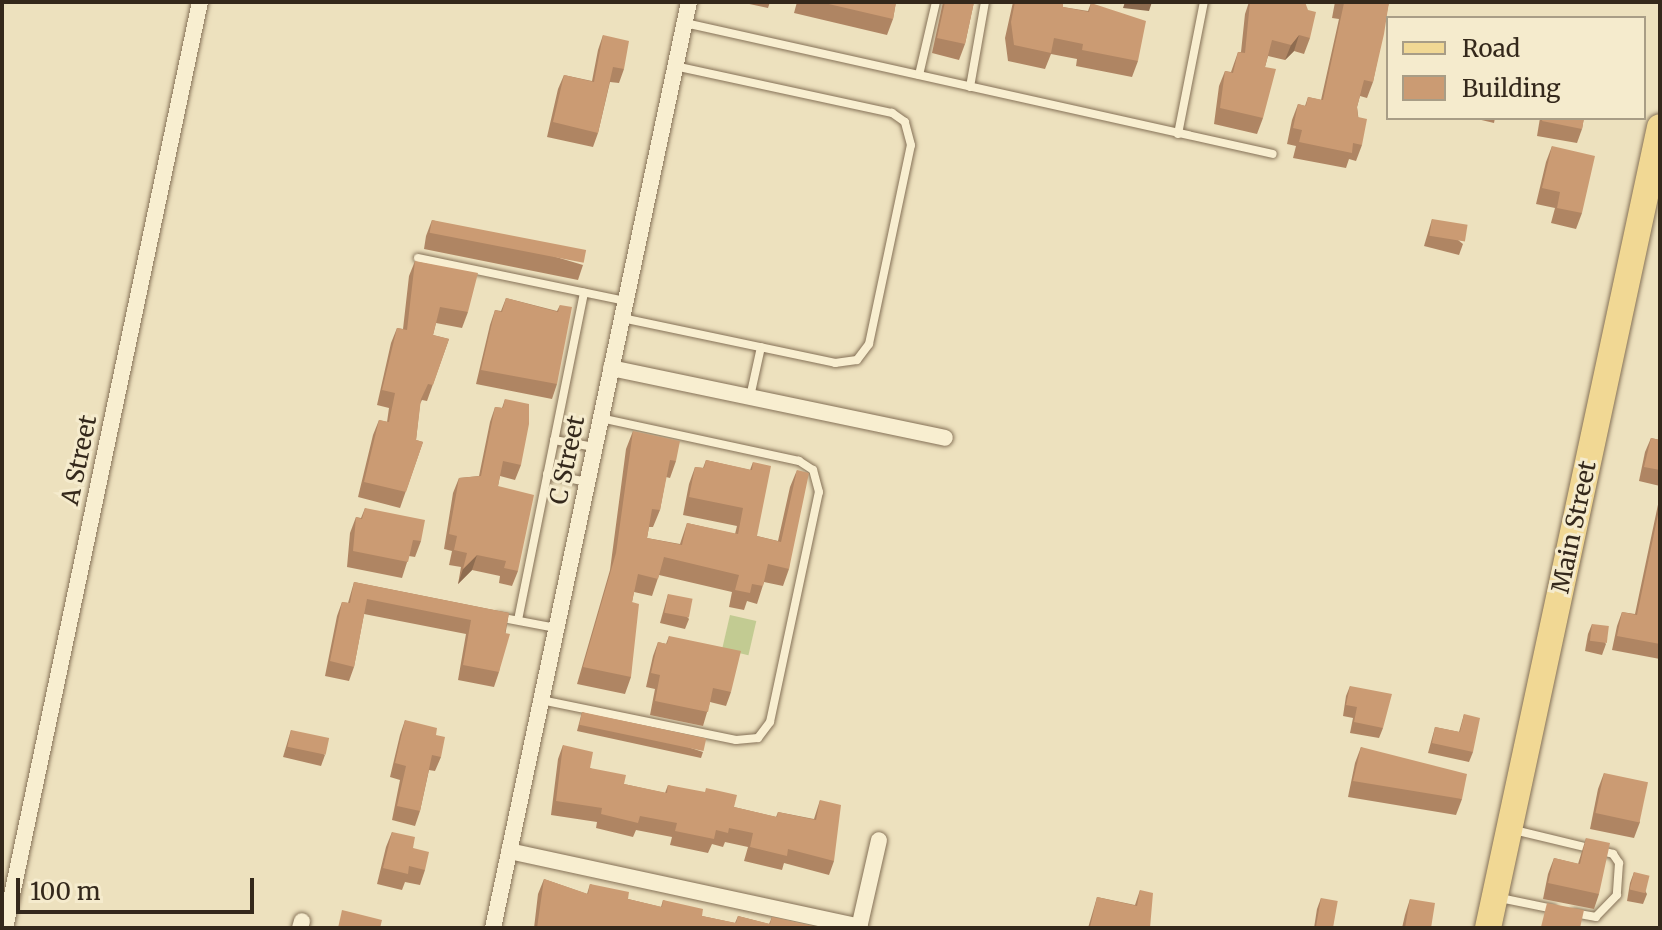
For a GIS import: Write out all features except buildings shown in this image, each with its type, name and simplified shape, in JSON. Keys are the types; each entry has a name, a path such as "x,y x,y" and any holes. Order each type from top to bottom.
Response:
{"main road":[{"name":"Main Street","path":"1488,928 1660,127"}],"street":[{"name":"A Street","path":"5,928 200,2"},
{"name":"C Street","path":"493,928 689,2"},
{"path":"611,368 945,438"},
{"path":"509,851 860,928 879,840"}],"lane":[{"path":"919,75 936,2"},
{"path":"970,87 985,2"},
{"path":"1178,134 1204,2"},
{"path":"685,23 1273,154"},
{"path":"621,318 835,363 847,363 865,353 911,145 909,129 892,113 675,66"},
{"path":"418,258 625,301"},
{"path":"518,620 584,293"},
{"path":"750,397 761,347"},
{"path":"541,700 736,740 758,738 770,722 816,508 818,485 807,464 600,418"},
{"path":"554,440 594,447"},
{"path":"547,474 587,482"},
{"path":"482,613 556,628"},
{"path":"1495,897 1596,917 1617,895 1620,882 1613,854 1510,829"}],"green space":[{"path":"730,615 756,621 748,655 722,649"}]}
